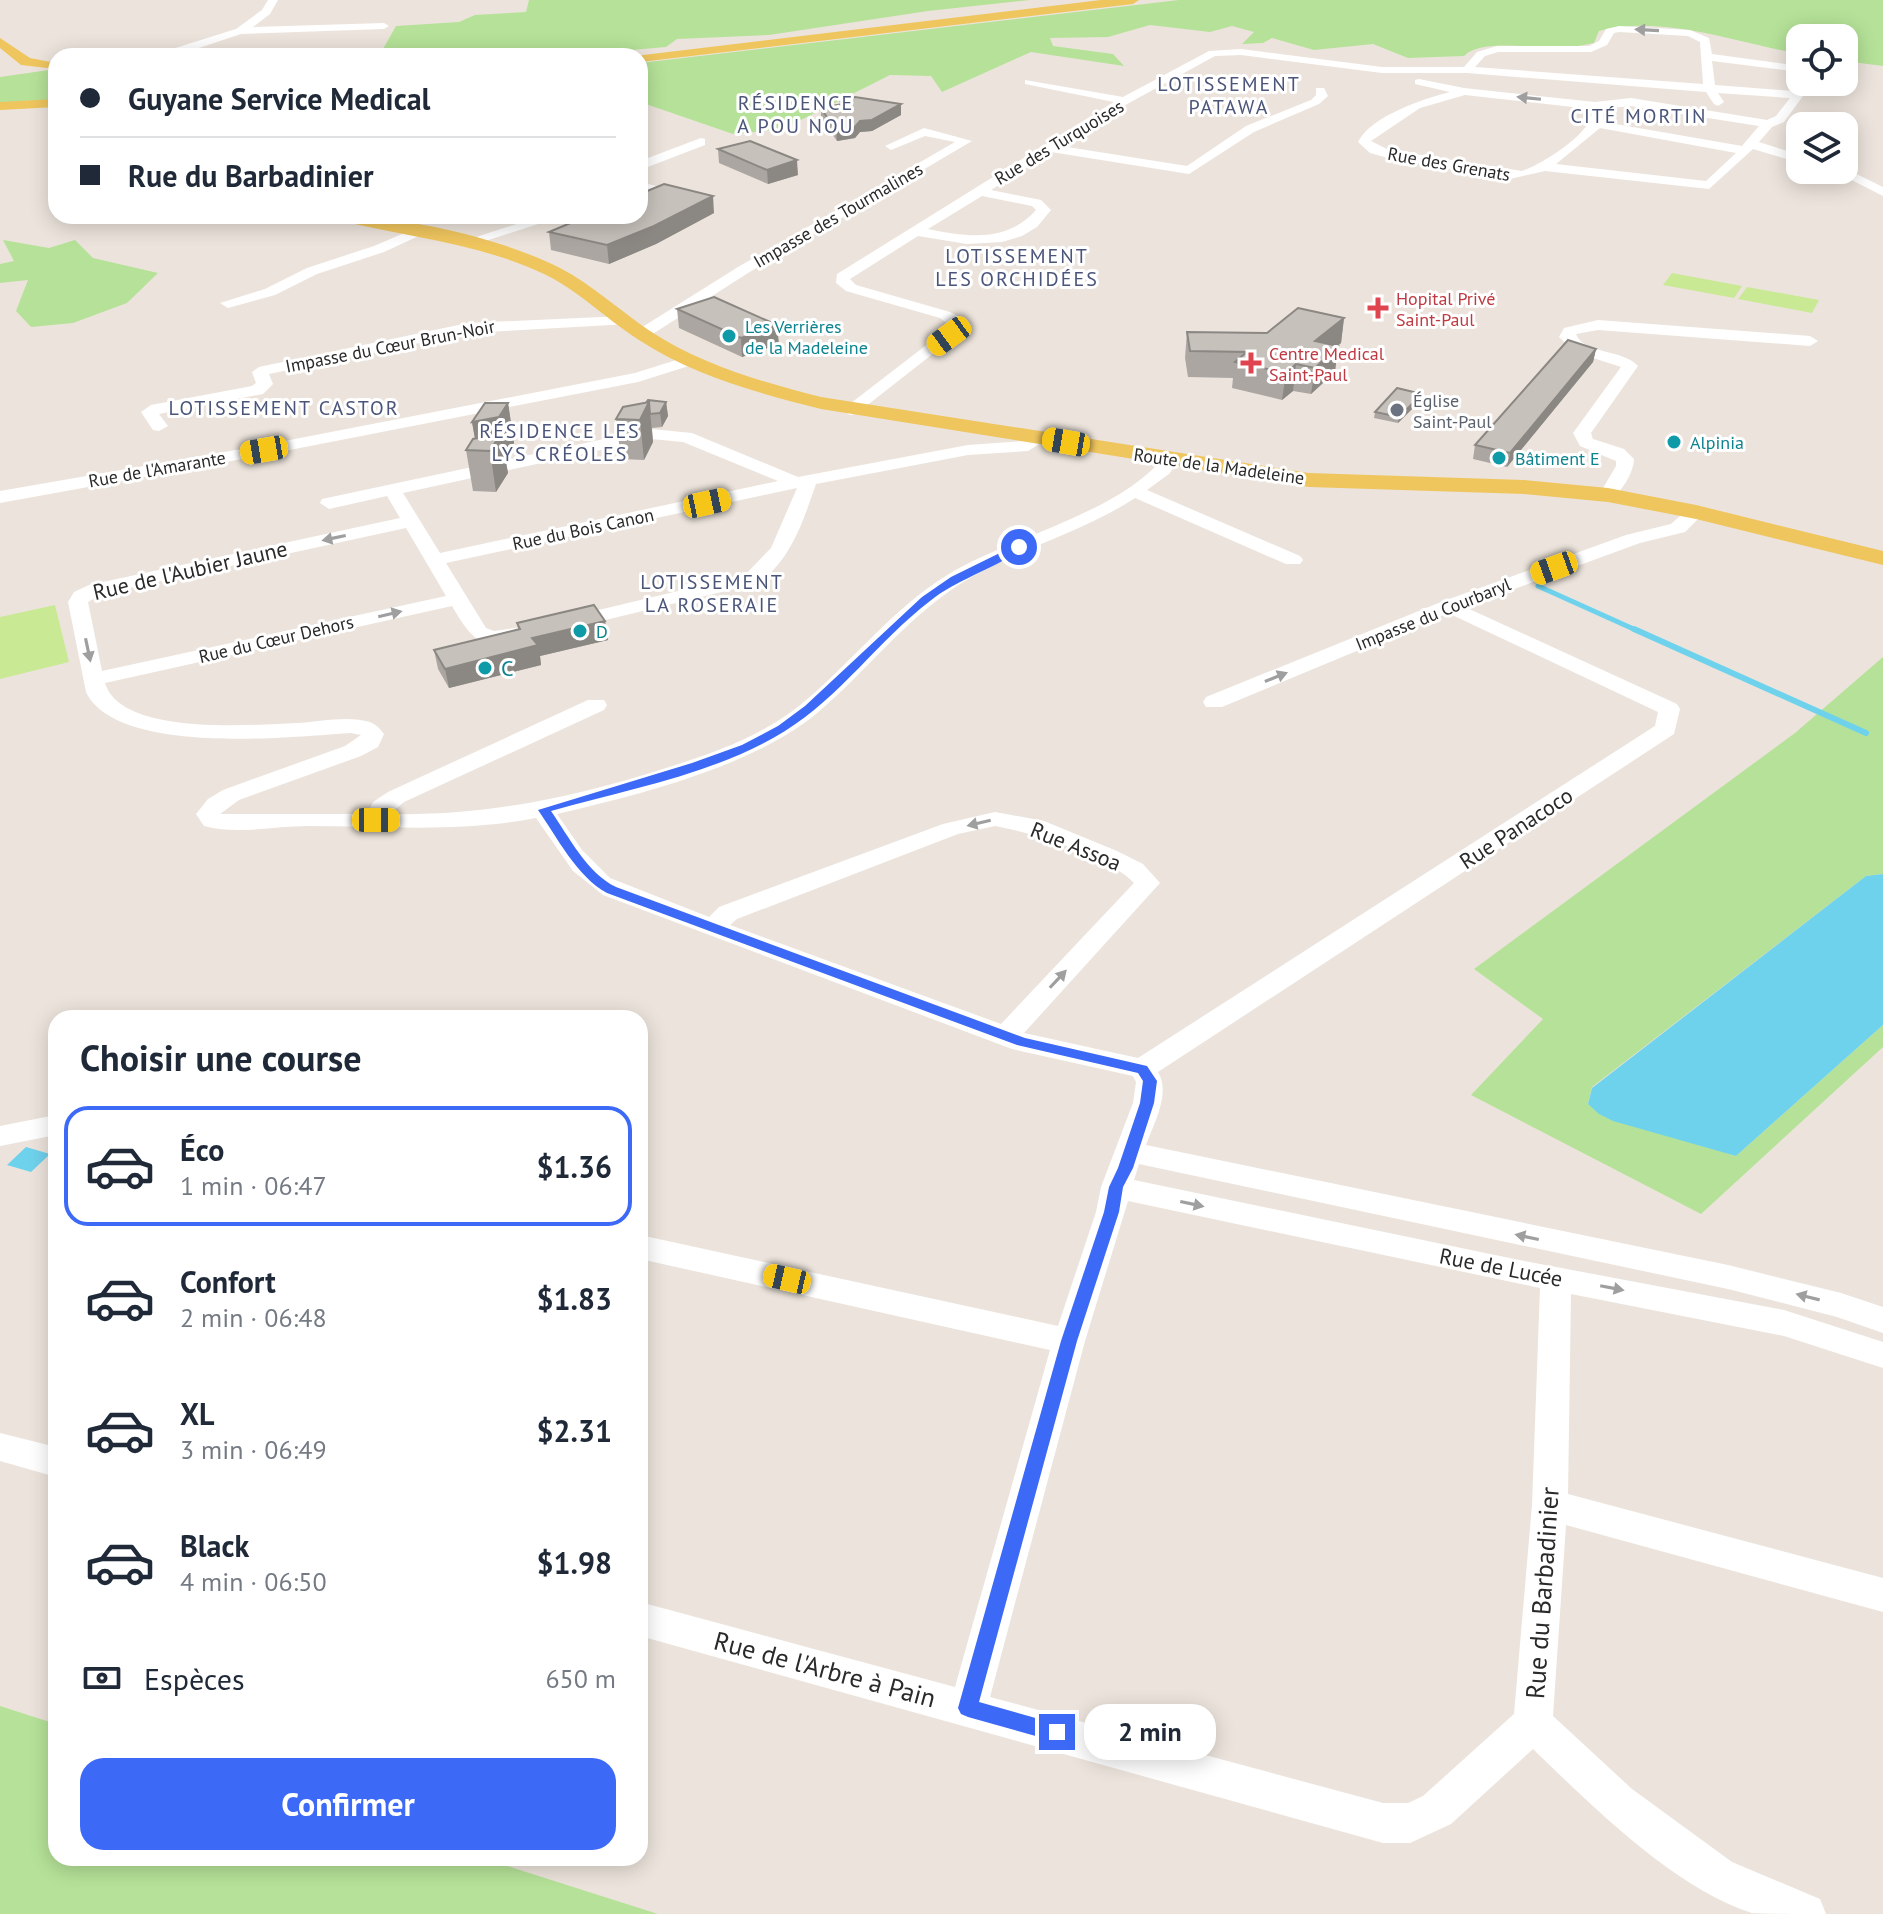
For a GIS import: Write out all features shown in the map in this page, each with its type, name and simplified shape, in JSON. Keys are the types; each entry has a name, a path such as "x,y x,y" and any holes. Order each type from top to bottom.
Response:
{"main road":[{"path":"648,54 1100,0"},
{"path":"648,54 1133,0"},
{"path":"0,42 26,62 48,65"},
{"path":"7,65 48,66"},
{"path":"0,106 48,104"},
{"path":"23,106 48,112"},
{"name":"Route de la Madeleine","path":"364,224 506,260 580,289"},
{"name":"Route de la Madeleine","path":"410,234 465,243 531,262 564,277 642,334 689,361 752,385 850,410 1309,480 1524,487 1608,495 1696,512 1883,558"}],"street":[{"path":"240,31 266,14 273,0"},
{"path":"183,48 240,31 384,26"},
{"path":"1467,70 1481,54 1488,51 1591,49 1603,43 1610,31 1619,29 1699,34 1705,40 1711,89 1718,103 1708,114"},
{"name":"Rue des Turquoises","path":"850,410 959,327 956,321 945,315 843,283 842,277 1125,101 1217,52 1241,52 1382,70 1467,70 1786,94"},
{"path":"1708,57 1786,67"},
{"path":"1382,70 1406,79 1464,91 1595,106 1625,102 1768,124"},
{"path":"1029,82 1125,101"},
{"path":"1049,148 1178,170 1191,169 1250,129 1315,102 1322,96 1320,90"},
{"name":"Rue des Grenats","path":"1464,91 1416,105 1367,136 1364,142 1381,152 1510,175 1530,175 1545,167"},
{"path":"1545,167 1709,185 1768,124 1780,119 1796,96"},
{"path":"1545,167 1597,124 1599,114 1595,106"},
{"path":"1597,124 1786,157"},
{"name":"Impasse des Tourmalines","path":"642,334 743,270 966,141 924,132 891,146"},
{"path":"648,163 701,142"},
{"path":"1744,151 1786,157"},
{"path":"1858,180 1883,192"},
{"path":"648,188 663,192"},
{"path":"916,231 978,241 1002,239 1013,235 1044,210 1036,203 978,191"},
{"path":"465,243 529,224"},
{"path":"228,303 270,292 312,271 379,249 410,234"},
{"name":"Impasse du Cœur Brun-Noir","path":"159,426 149,412 151,410 257,390 264,387 260,372 265,370 468,328 624,321"},
{"path":"1608,495 1625,466 1625,459 1618,453 1589,443 1583,439 1582,433 1630,366 1623,360 1577,348 1567,337 1570,331 1598,325 1810,341"},
{"name":"Rue de l'Amarante","path":"0,497 264,450 638,377 689,361"},
{"path":"968,450 979,429"},
{"path":"329,503 392,489 663,434 686,437 803,482 781,549 768,568 752,579 500,638 478,632 392,489"},
{"name":"Rue du Bois Canon","path":"434,560 869,467 968,450 1028,446 1040,438"},
{"name":"Rue de l'Aubier Jaune","path":"410,522 96,589 81,596 78,602 99,697 115,712 146,725 261,732 351,726 366,728 373,734 370,742 353,751 231,795 216,804 208,814 212,821 230,825 300,819 468,820 543,810 696,766 746,747 782,728 935,592 993,558 1098,512 1133,491 1171,460"},
{"path":"1133,491 1293,560"},
{"name":"Impasse du Courbaryl","path":"1214,702 1448,606 1633,539 1678,528 1696,512"},
{"name":"Rue du Cœur Dehors","path":"95,679 458,599"},
{"name":"Rue Panacoco","path":"1142,1069 1666,729 1669,709 1448,606"},
{"path":"376,820 381,807 396,797 596,705"},
{"path":"543,810 572,851 601,884 1005,1036 1142,1069 1150,1081 1147,1103 1116,1187 1111,1212 1069,1341 968,1708"},
{"name":"Rue Assoa","path":"714,926 728,913 951,829 995,819 1036,826 1134,869 1148,883 1005,1036"},
{"path":"0,1136 48,1127"},
{"path":"1131,1152 1728,1277 1841,1305 1883,1320"},
{"name":"Rue de Lucée","path":"1116,1187 1784,1323 1883,1355"},
{"path":"648,1249 1069,1341"},
{"name":"Rue du Barbadinier","path":"968,1708 1383,1823 1410,1823 1437,1810 1533,1723 1550,1505 1556,1278"},
{"path":"0,1447 48,1460"},
{"path":"1550,1505 1883,1595"},
{"name":"Rue de l'Arbre à Pain","path":"648,1621 968,1708"},
{"path":"1533,1723 1618,1803 1717,1877 1805,1914"}],"green space":[{"path":"529,0 1030,0 928,11 769,35 677,39 666,47 648,49 384,48 396,26 459,22 475,15 526,12"},
{"path":"1179,0 1883,0 1883,66 1858,63 1858,24 1786,24 1786,51 1700,32 1649,26 1599,31 1594,43 1570,47 1496,46 1483,47 1464,56 1408,58 1373,44 1314,50 1272,38 1263,43 1242,44 1254,32 1232,26 1210,32 1150,25 1108,37 1050,38 1053,46 1113,54 1124,66 1031,52 942,92 931,76 890,75 783,129 733,134 648,105 648,62"},
{"path":"48,70 48,102 0,104 0,77"},
{"path":"3,240 49,248 75,240 93,258 158,273 127,303 73,323 31,327 16,311 28,280 0,283 0,264 14,261"},
{"path":"1672,273 1742,286 1734,298 1663,285"},
{"path":"1747,287 1819,300 1812,313 1738,299"},
{"path":"55,605 69,662 0,679 0,617"},
{"path":"1883,657 1883,874 1866,876 1592,1087 1588,1104 1736,1156 1883,1025 1883,1047 1701,1214 1471,1095 1543,1019 1474,969 1795,733"},
{"path":"0,1706 48,1721 48,1866 507,1866 658,1914 0,1914"}],"water":[{"path":"1883,874 1883,1025 1736,1156 1613,1121 1588,1104 1592,1088 1866,876"},
{"path":"26,1147 48,1153 31,1172 7,1165"}],"building":[{"path":"855,97 901,104 872,120 860,121 854,128 836,131 821,108 843,104 841,102"},
{"path":"750,141 797,160 767,170 718,149"},
{"path":"664,184 713,196 654,226 607,245 549,232 568,224 648,224 648,191"},
{"path":"714,297 777,325 741,338 677,309"},
{"path":"1298,308 1344,318 1315,341 1338,346 1315,368 1296,364 1286,373 1235,362 1247,352 1190,351 1187,332 1267,333"},
{"path":"1568,340 1596,349 1510,453 1475,445"},
{"name":"Église Saint-Paul","path":"1397,388 1422,394 1399,417 1375,412"},
{"path":"648,400 666,402 660,413 650,414 649,402 646,403"},
{"path":"649,402 640,420 616,419 623,407"},
{"path":"485,403 508,403 499,417 472,422"},
{"path":"501,433 490,451 466,450 473,439"},
{"path":"594,605 605,621 532,638 538,645 445,669 434,650 520,629 517,623"}],"waterway":[{"path":"1538,586 1638,631"},
{"path":"1634,629 1866,733"}],"place":[{"name":"Hopital Privé Saint-Paul","path":"1378,308"},
{"name":"Les Verrières de la Madeleine","path":"729,336"},
{"name":"Centre Medical Saint-Paul","path":"1251,363"},
{"name":"Église Saint-Paul","path":"1397,410"},
{"name":"Alpinia","path":"1674,442"},
{"name":"Bâtiment E","path":"1499,458"},
{"name":"D","path":"580,631"},
{"name":"C","path":"485,668"}],"district":[{"name":"LOTISSEMENT PATAWA","path":"1229,96"},
{"name":"RÉSIDENCE A POU NOU","path":"796,114"},
{"name":"CITÉ MORTIN","path":"1639,116"},
{"name":"LOTISSEMENT LES ORCHIDÉES","path":"1017,268"},
{"name":"LOTISSEMENT CASTOR","path":"284,408"},
{"name":"RÉSIDENCE LES LYS CRÉOLES","path":"560,442"},
{"name":"LOTISSEMENT LA ROSERAIE","path":"712,594"}],"route":[{"path":"1019,547 954,579 925,599 808,708 782,728 746,747 696,766 543,810 583,865 601,884 612,890 1022,1042 1142,1069 1150,1081 1147,1103 1126,1168 1116,1187 1111,1212 1069,1341 968,1708 1057,1732"}]}
